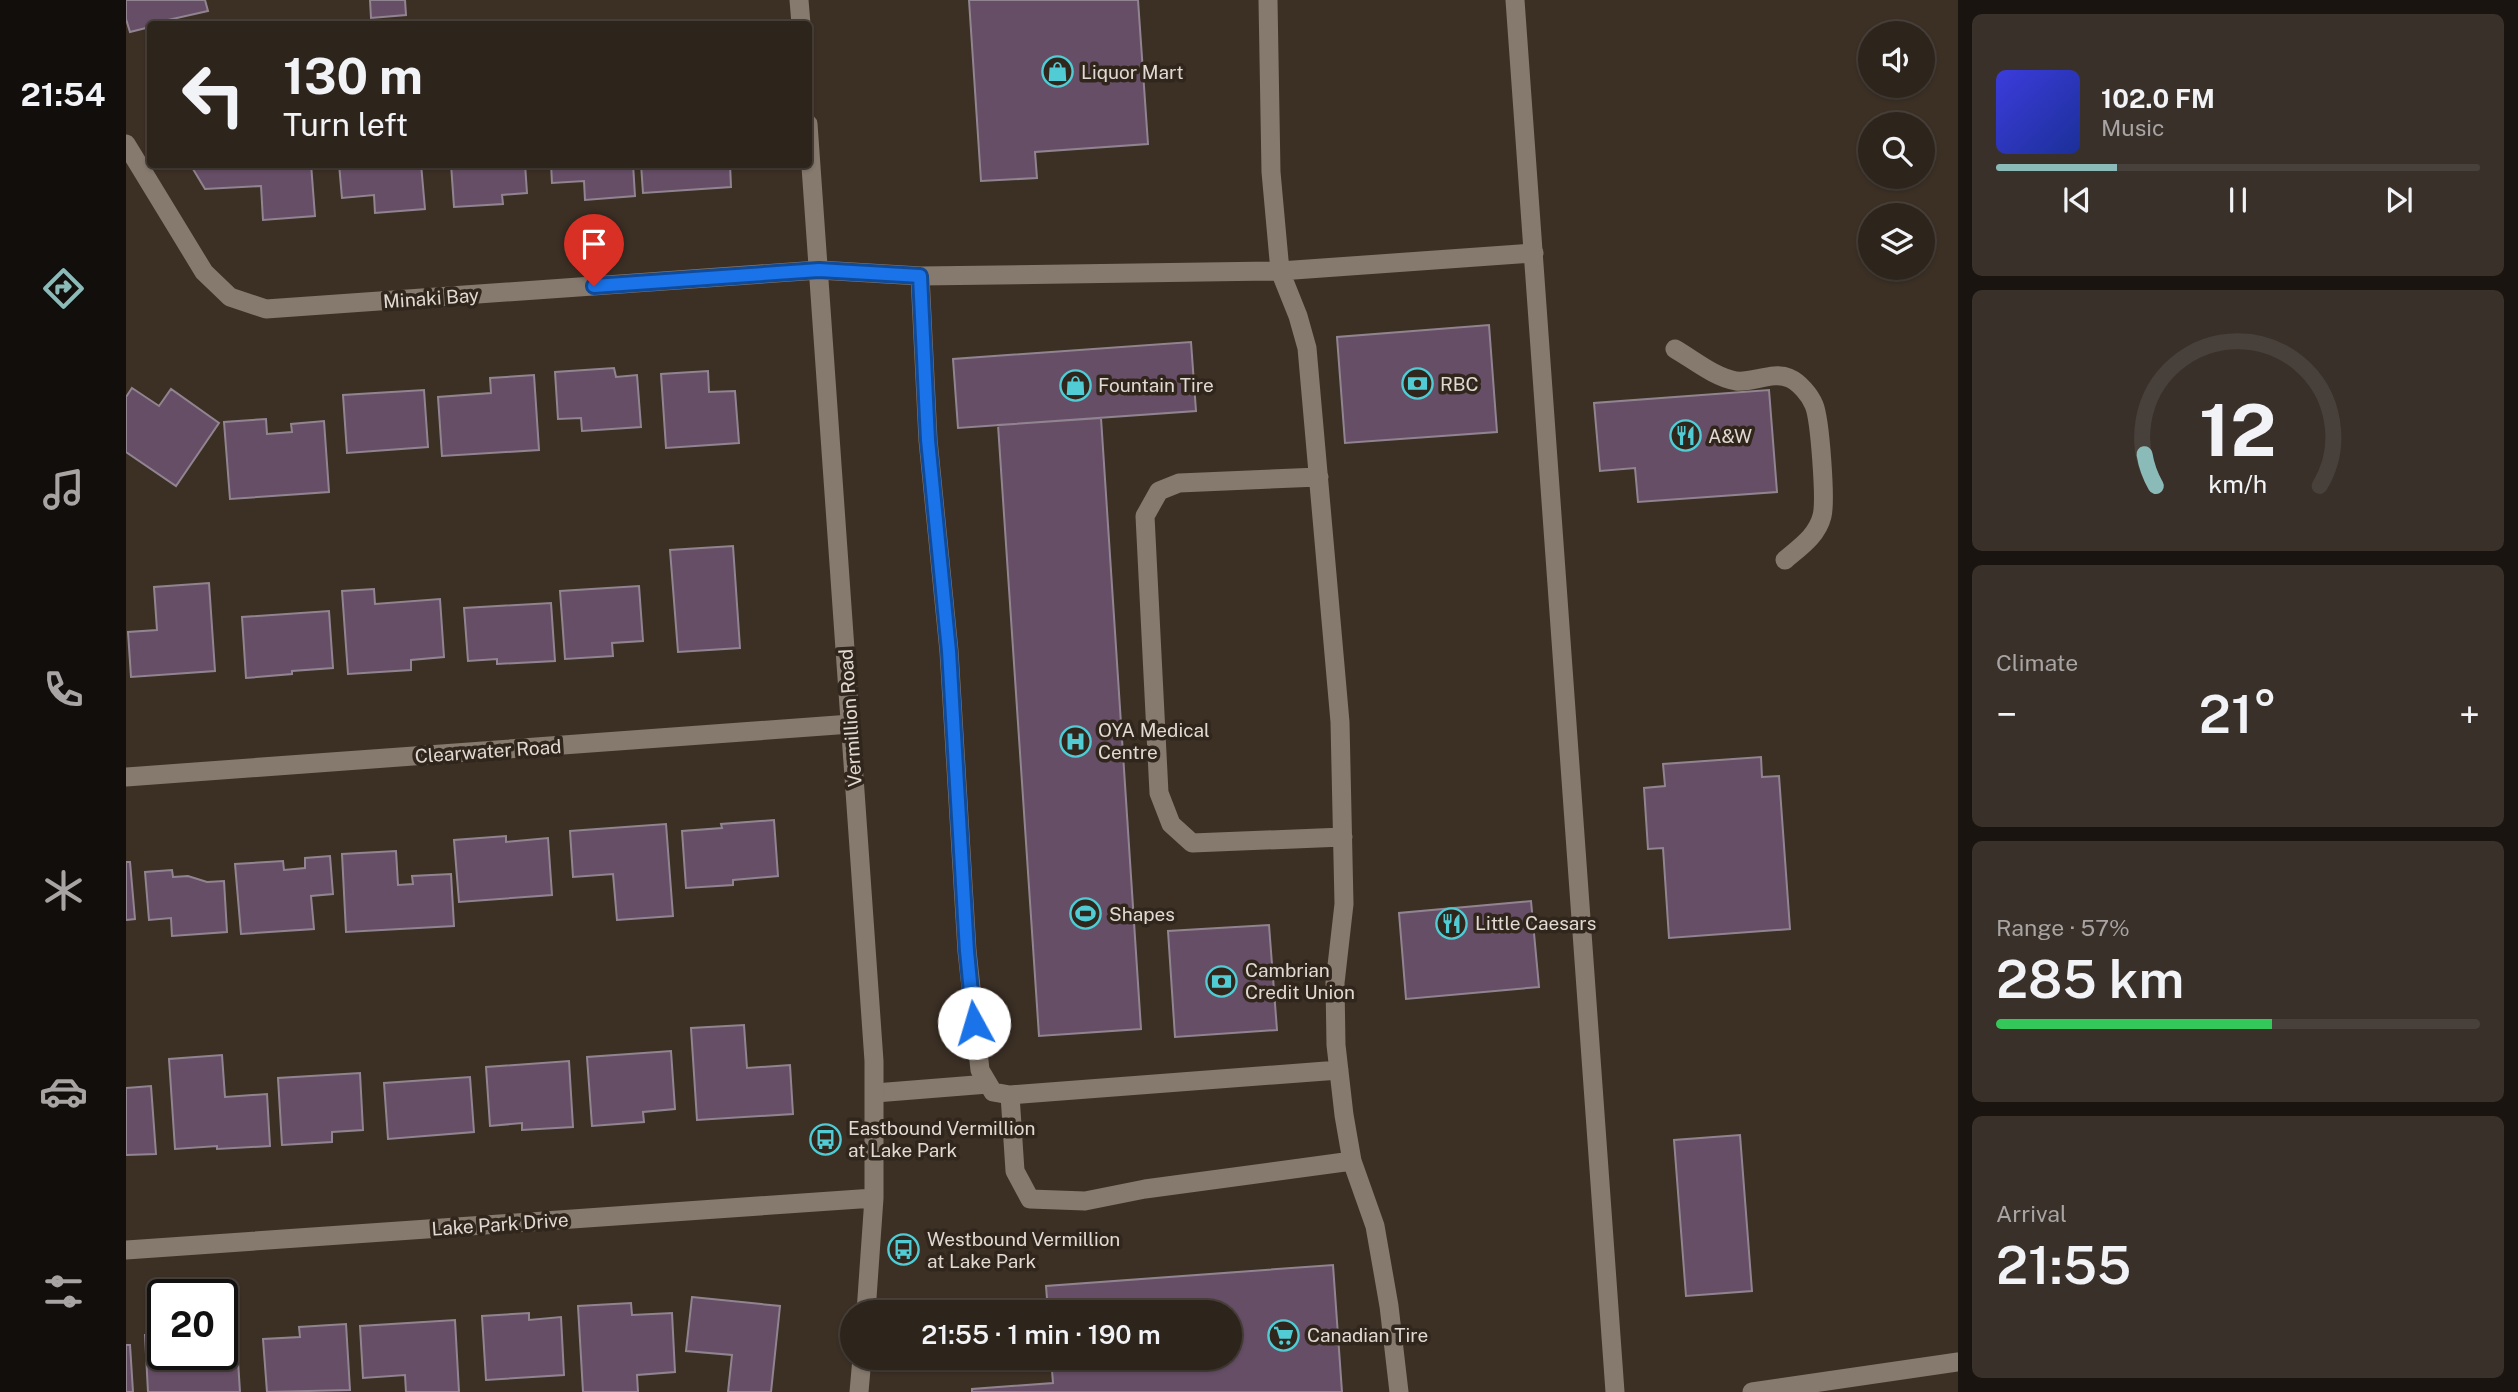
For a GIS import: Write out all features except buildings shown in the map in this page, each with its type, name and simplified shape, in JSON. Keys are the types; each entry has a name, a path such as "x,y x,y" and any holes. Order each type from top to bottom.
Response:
{"street":[{"path":"799,0 801,21"},
{"path":"1268,0 1271,172 1280,271 1307,348 1340,722 1344,904 1335,983 1336,1045 1352,1161 1375,1226 1390,1306 1399,1392"},
{"path":"1515,0 1615,1392"},
{"name":"Minaki Bay","path":"126,144 204,272 230,298 266,309 819,270 920,276 1280,271 1534,253"},
{"name":"Vermillion Road","path":"811,168 875,1093 874,1198 867,1300"},
{"path":"920,276 928,440 949,651 967,951 979,1070 993,1092 1010,1095 1339,1070"},
{"path":"1675,349 1714,373 1737,381 1777,376 1790,378 1803,389 1815,406 1824,482 1822,516 1814,536 1785,560"},
{"path":"1319,477 1179,482 1159,491 1144,516 1159,793 1171,824 1192,843 1343,836"},
{"name":"Clearwater Road","path":"126,776 851,724"},
{"path":"875,1093 988,1084"},
{"path":"1010,1095 1015,1171 1030,1199 1085,1201 1145,1189 1352,1161"},
{"name":"Lake Park Drive","path":"126,1250 874,1198"},
{"path":"1752,1392 1958,1362"},
{"path":"859,1392 861,1370"}],"place":[{"name":"Liquor Mart","path":"1058,72"},
{"name":"RBC","path":"1417,384"},
{"name":"Fountain Tire","path":"1075,385"},
{"name":"A&W","path":"1685,436"},
{"name":"OYA Medical Centre","path":"1075,741"},
{"name":"Shapes","path":"1086,914"},
{"name":"Little Caesars","path":"1452,923"},
{"name":"Cambrian Credit Union","path":"1222,981"},
{"name":"Eastbound Vermillion at Lake Park","path":"825,1139"},
{"name":"Westbound Vermillion at Lake Park","path":"904,1250"},
{"name":"Canadian Tire","path":"1284,1335"}],"route":[{"path":"594,286 819,270 920,276 928,440 949,651 967,951 974,1023"}]}
